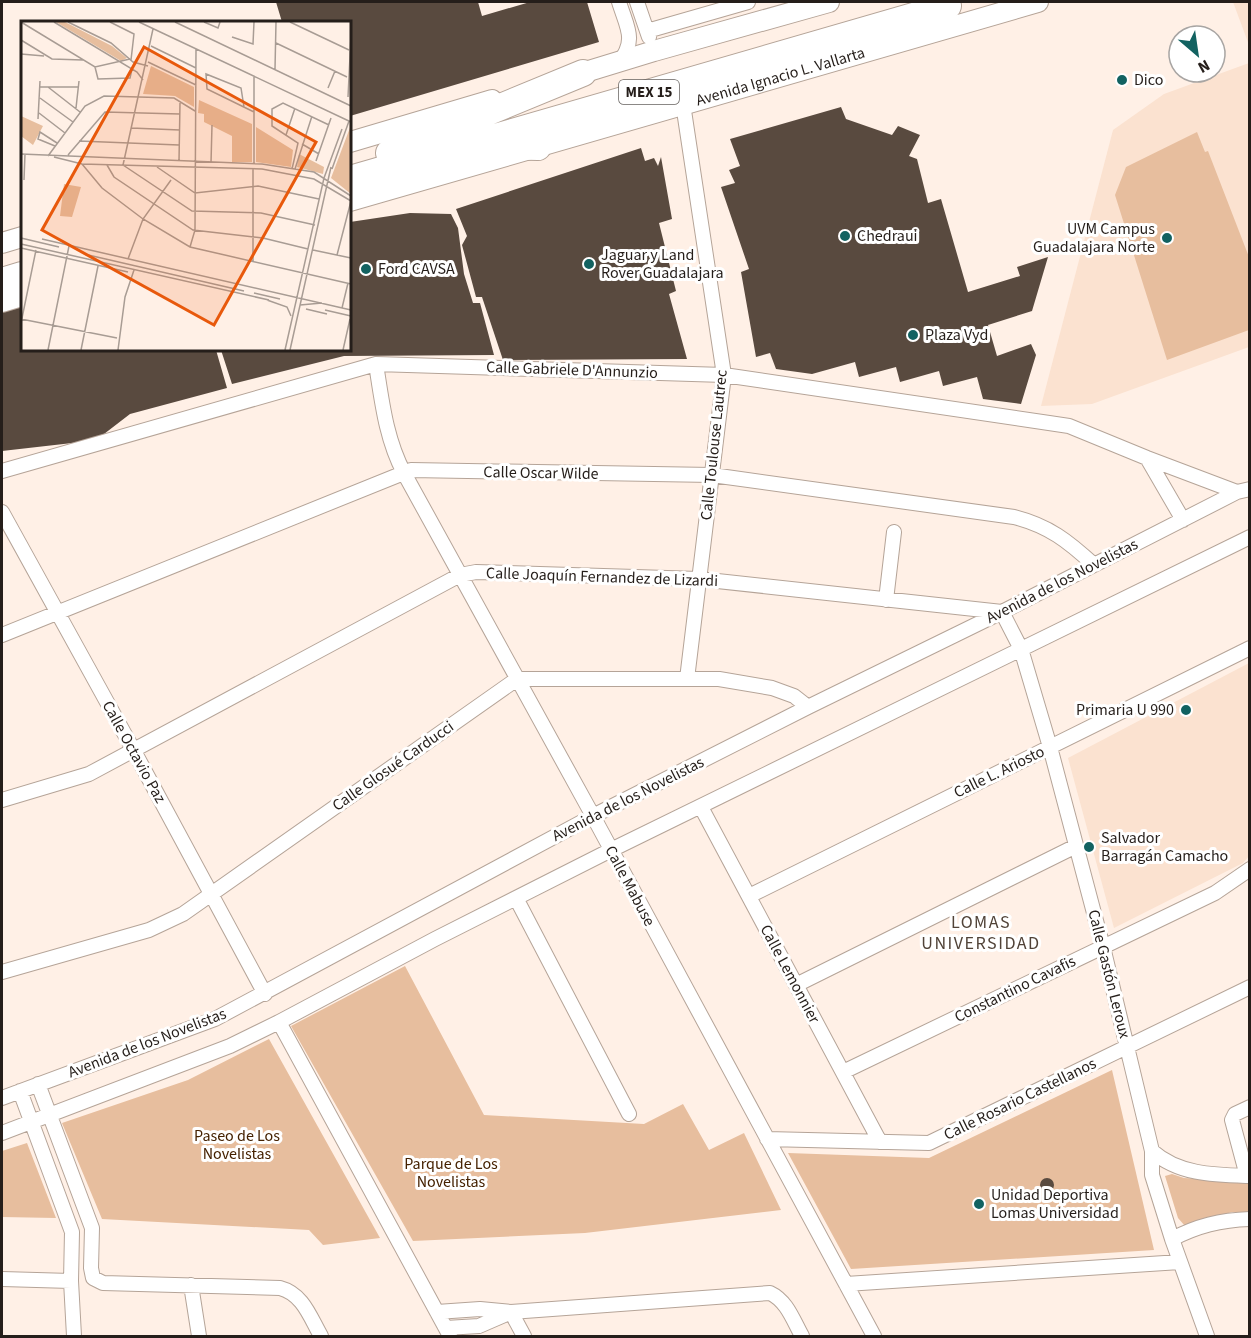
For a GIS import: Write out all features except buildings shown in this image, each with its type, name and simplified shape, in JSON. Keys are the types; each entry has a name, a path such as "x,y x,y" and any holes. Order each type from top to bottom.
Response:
{"highway":[{"name":"Avenida Ignacio L. Vallarta","path":"351,165 920,2"},
{"name":"Avenida Ignacio L. Vallarta","path":"351,179 464,146 950,16"},
{"path":"385,154 583,73"},
{"path":"464,146 538,147"},
{"path":"2,266 21,260"},
{"path":"2,281 21,275"}],"street":[{"path":"619,2 630,38 627,51 619,63"},
{"path":"637,2 654,51"},
{"path":"647,31 748,2"},
{"path":"351,141 829,2"},
{"path":"950,16 966,16 976,2"},
{"name":"Avenida Ignacio L. Vallarta","path":"351,201 683,105 950,16 1038,2"},
{"name":"Calle Toulouse Lautrec","path":"683,105 724,375 687,679"},
{"path":"2,243 21,237"},
{"path":"2,302 21,296"},
{"name":"Calle Gabriele D'Annunzio","path":"2,471 376,364 724,375 1069,426 1147,458 1243,490"},
{"name":"Calle Mabuse","path":"376,364 386,426 393,453 593,816 874,1336"},
{"path":"1147,458 1183,520"},
{"name":"Calle Oscar Wilde","path":"2,635 411,470 712,476 1014,517 1047,528 1068,541 1094,565"},
{"name":"Avenida de los Novelistas","path":"2,1098 215,1019 593,816 1243,490"},
{"name":"Calle Octavio Paz","path":"2,512 265,994"},
{"path":"886,600 894,532"},
{"name":"Avenida de los Novelistas","path":"2,1133 230,1046 611,850 1250,537"},
{"name":"Calle Joaquín Fernandez de Lizardi","path":"2,800 89,774 460,575 476,572 699,579 1002,612"},
{"name":"Calle Gastón Leroux","path":"1002,612 1021,649 1050,747 1152,1151 1152,1175 1207,1336"},
{"name":"Calle L. Ariosto","path":"749,896 1250,648"},
{"path":"517,679 719,679 772,688 794,696 808,707"},
{"name":"Calle Glosué Carducci","path":"2,972 149,930 183,914 517,679"},
{"name":"Calle Lemonnier","path":"701,807 880,1142"},
{"path":"796,985 1076,846"},
{"name":"Constantino Cavafis","path":"843,1072 1215,893 1250,869"},
{"path":"516,898 629,1114"},
{"name":"Calle Rosario Castellanos","path":"767,1139 929,1143 1250,987"},
{"path":"279,1022 448,1332 479,1326 511,1312"},
{"path":"38,1084 92,1228 93,1278 103,1283 280,1288 292,1291 300,1299 321,1336"},
{"path":"20,1091 72,1232 71,1281 75,1336"},
{"path":"1152,1151 1171,1164 1195,1172 1248,1176 1232,1120 1236,1114 1250,1107"},
{"path":"1172,1239 1206,1224 1224,1220 1250,1219"},
{"path":"846,1284 1180,1262"},
{"path":"2,1279 71,1281"},
{"path":"191,1285 199,1336"},
{"path":"437,1312 480,1309 511,1312 770,1293 780,1298 802,1336"},
{"path":"511,1312 524,1336"}],"shaded area":[{"path":"1233,2 1249,2 1249,45"},
{"name":"UVM Campus Guadalajara Norte","path":"1249,63 1249,347 1092,404 1041,406 1113,130 1164,94 1191,84 1227,84 1227,71"},
{"path":"1249,663 1249,856 1243,863 1114,928 1068,758"}],"green space":[{"path":"1197,132 1205,152 1208,151 1249,257 1249,330 1167,360 1115,195 1126,167"},
{"name":"Parque de Los Novelistas","path":"405,966 484,1115 644,1124 683,1104 709,1150 744,1133 781,1210 585,1233 413,1241 291,1026"},
{"name":"Paseo de Los Novelistas","path":"269,1039 380,1238 323,1245 309,1230 102,1219 62,1123 188,1080"},
{"name":"Unidad Deportiva Lomas Universidad","path":"1112,1070 1154,1250 851,1269 788,1153 929,1158"},
{"path":"27,1143 56,1218 2,1217 2,1151"},
{"path":"1172,1174 1184,1178 1249,1182 1249,1212 1232,1212 1185,1226 1178,1218 1165,1176"}],"place":[{"name":"Dico","path":"1122,80"},
{"name":"Chedraui","path":"845,236"},
{"name":"UVM Campus Guadalajara Norte","path":"1167,238"},
{"name":"Jaguar y Land Rover Guadalajara","path":"589,264"},
{"name":"Ford CAVSA","path":"366,269"},
{"name":"Plaza Vyd","path":"913,335"},
{"name":"Primaria U 990","path":"1186,710"},
{"name":"Salvador Barragán Camacho","path":"1089,847"},
{"name":"Unidad Deportiva Lomas Universidad","path":"979,1204"}],"district":[{"name":"LOMAS UNIVERSIDAD","path":"981,932"}]}
